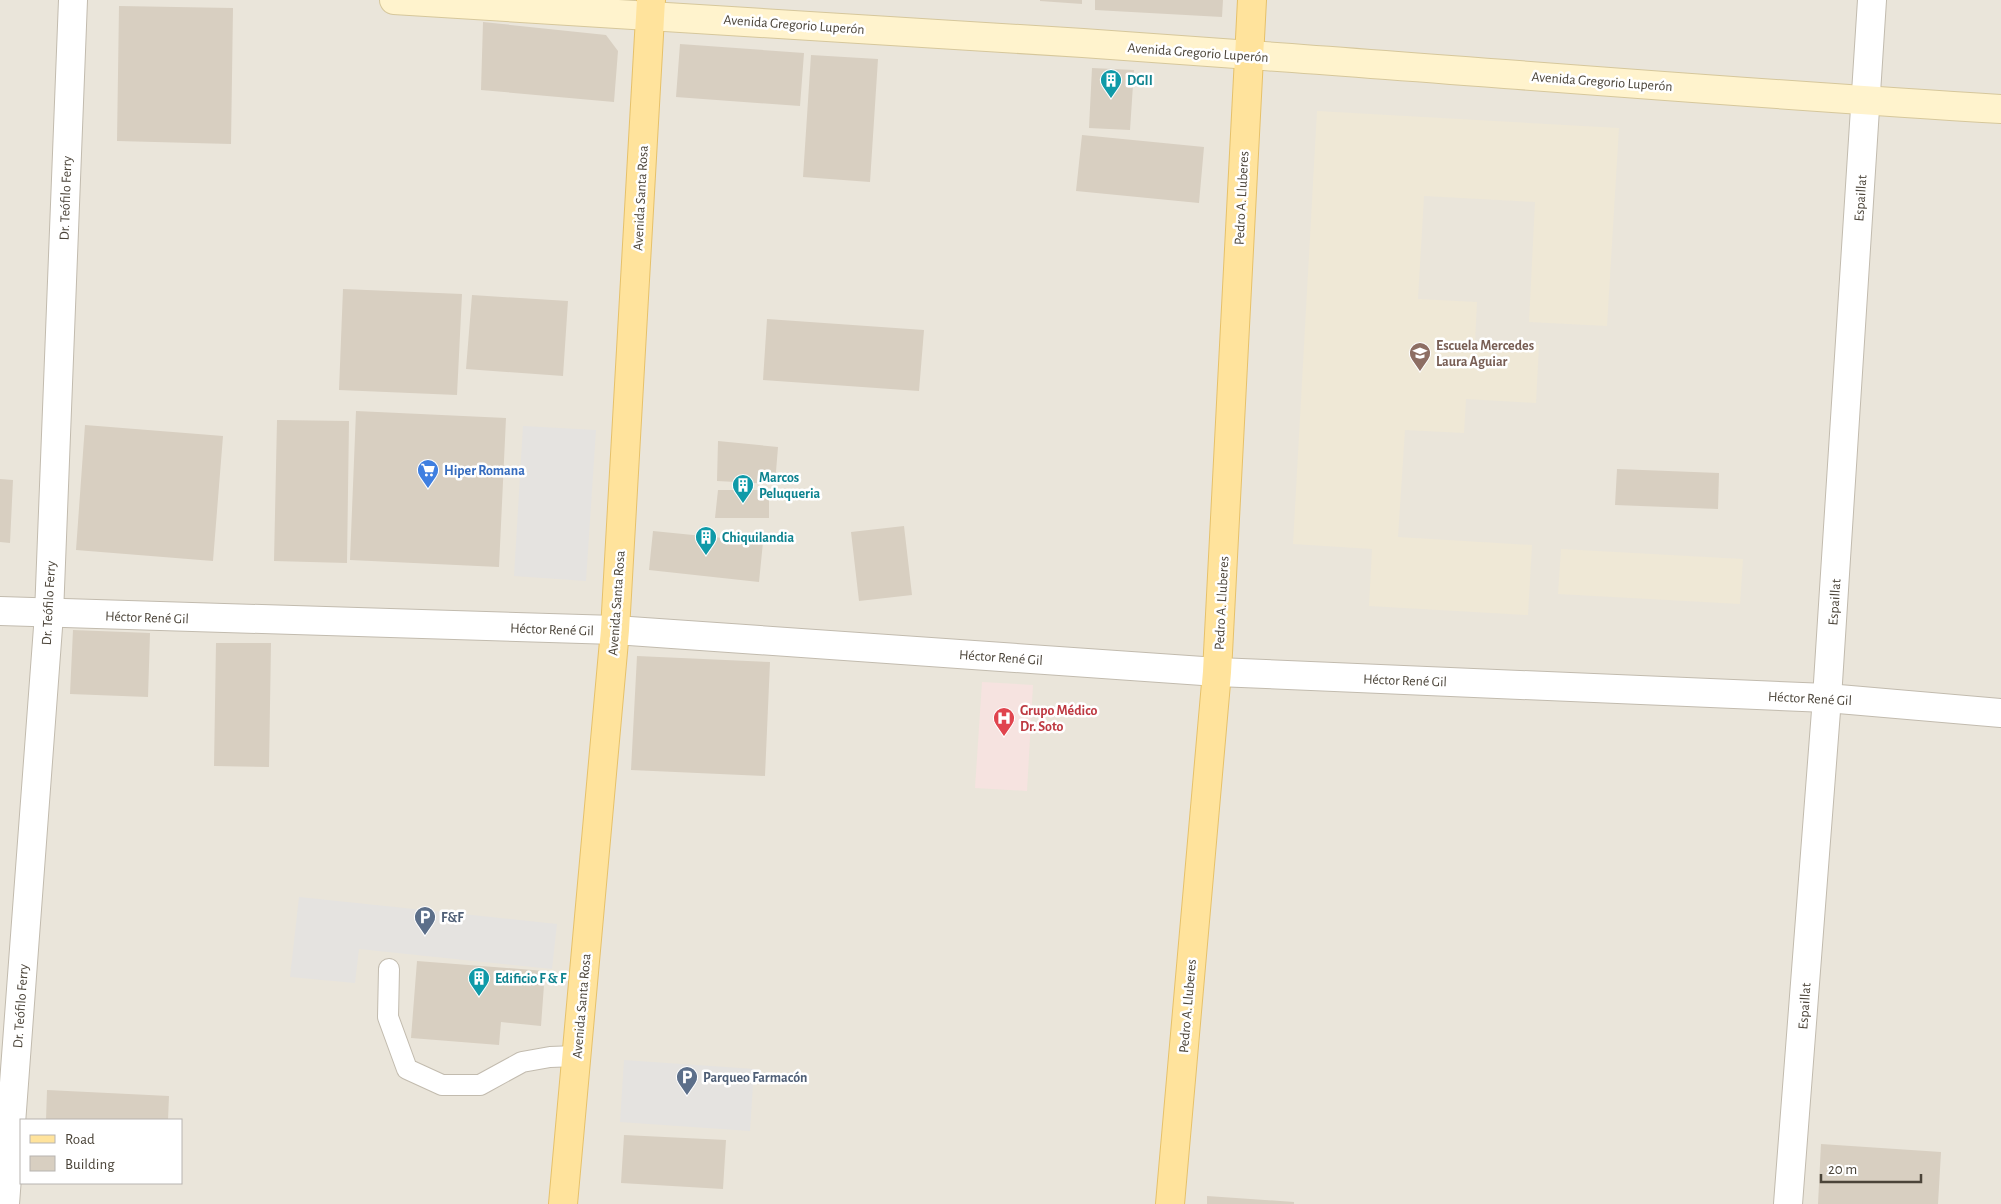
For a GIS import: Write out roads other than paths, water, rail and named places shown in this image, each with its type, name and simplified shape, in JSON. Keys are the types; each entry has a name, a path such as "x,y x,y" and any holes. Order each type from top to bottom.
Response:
{"main road":[{"name":"Avenida Gregorio Luperón","path":"394,0 651,7 1248,55 1866,101 2001,109"},
{"name":"Pedro A. Lluberes","path":"1170,1204 1217,672 1252,0"},
{"name":"Avenida Santa Rosa","path":"563,1204 615,630 651,7"}],"street":[{"name":"Dr. Teófilo Ferry","path":"5,1204 49,614 73,0"},
{"name":"Espaillat","path":"1788,1204 1827,698 1872,0"},
{"name":"Héctor René Gil","path":"0,611 615,630 1217,672 1827,698 2001,713"}],"lane":[{"path":"389,968 388,1016 407,1070 442,1085 480,1085 522,1062 550,1057 576,1056"}],"place":[{"name":"DGII","path":"1111,99"},
{"name":"Escuela Mercedes Laura Aguiar","path":"1420,372"},
{"name":"Hiper Romana","path":"428,489"},
{"name":"Marcos Peluqueria","path":"743,504"},
{"name":"Chiquilandia","path":"706,556"},
{"name":"Grupo Médico Dr. Soto","path":"1004,737"},
{"name":"F&F","path":"425,936"},
{"name":"Edificio F & F","path":"479,997"},
{"name":"Parqueo Farmacón","path":"687,1096"}]}
